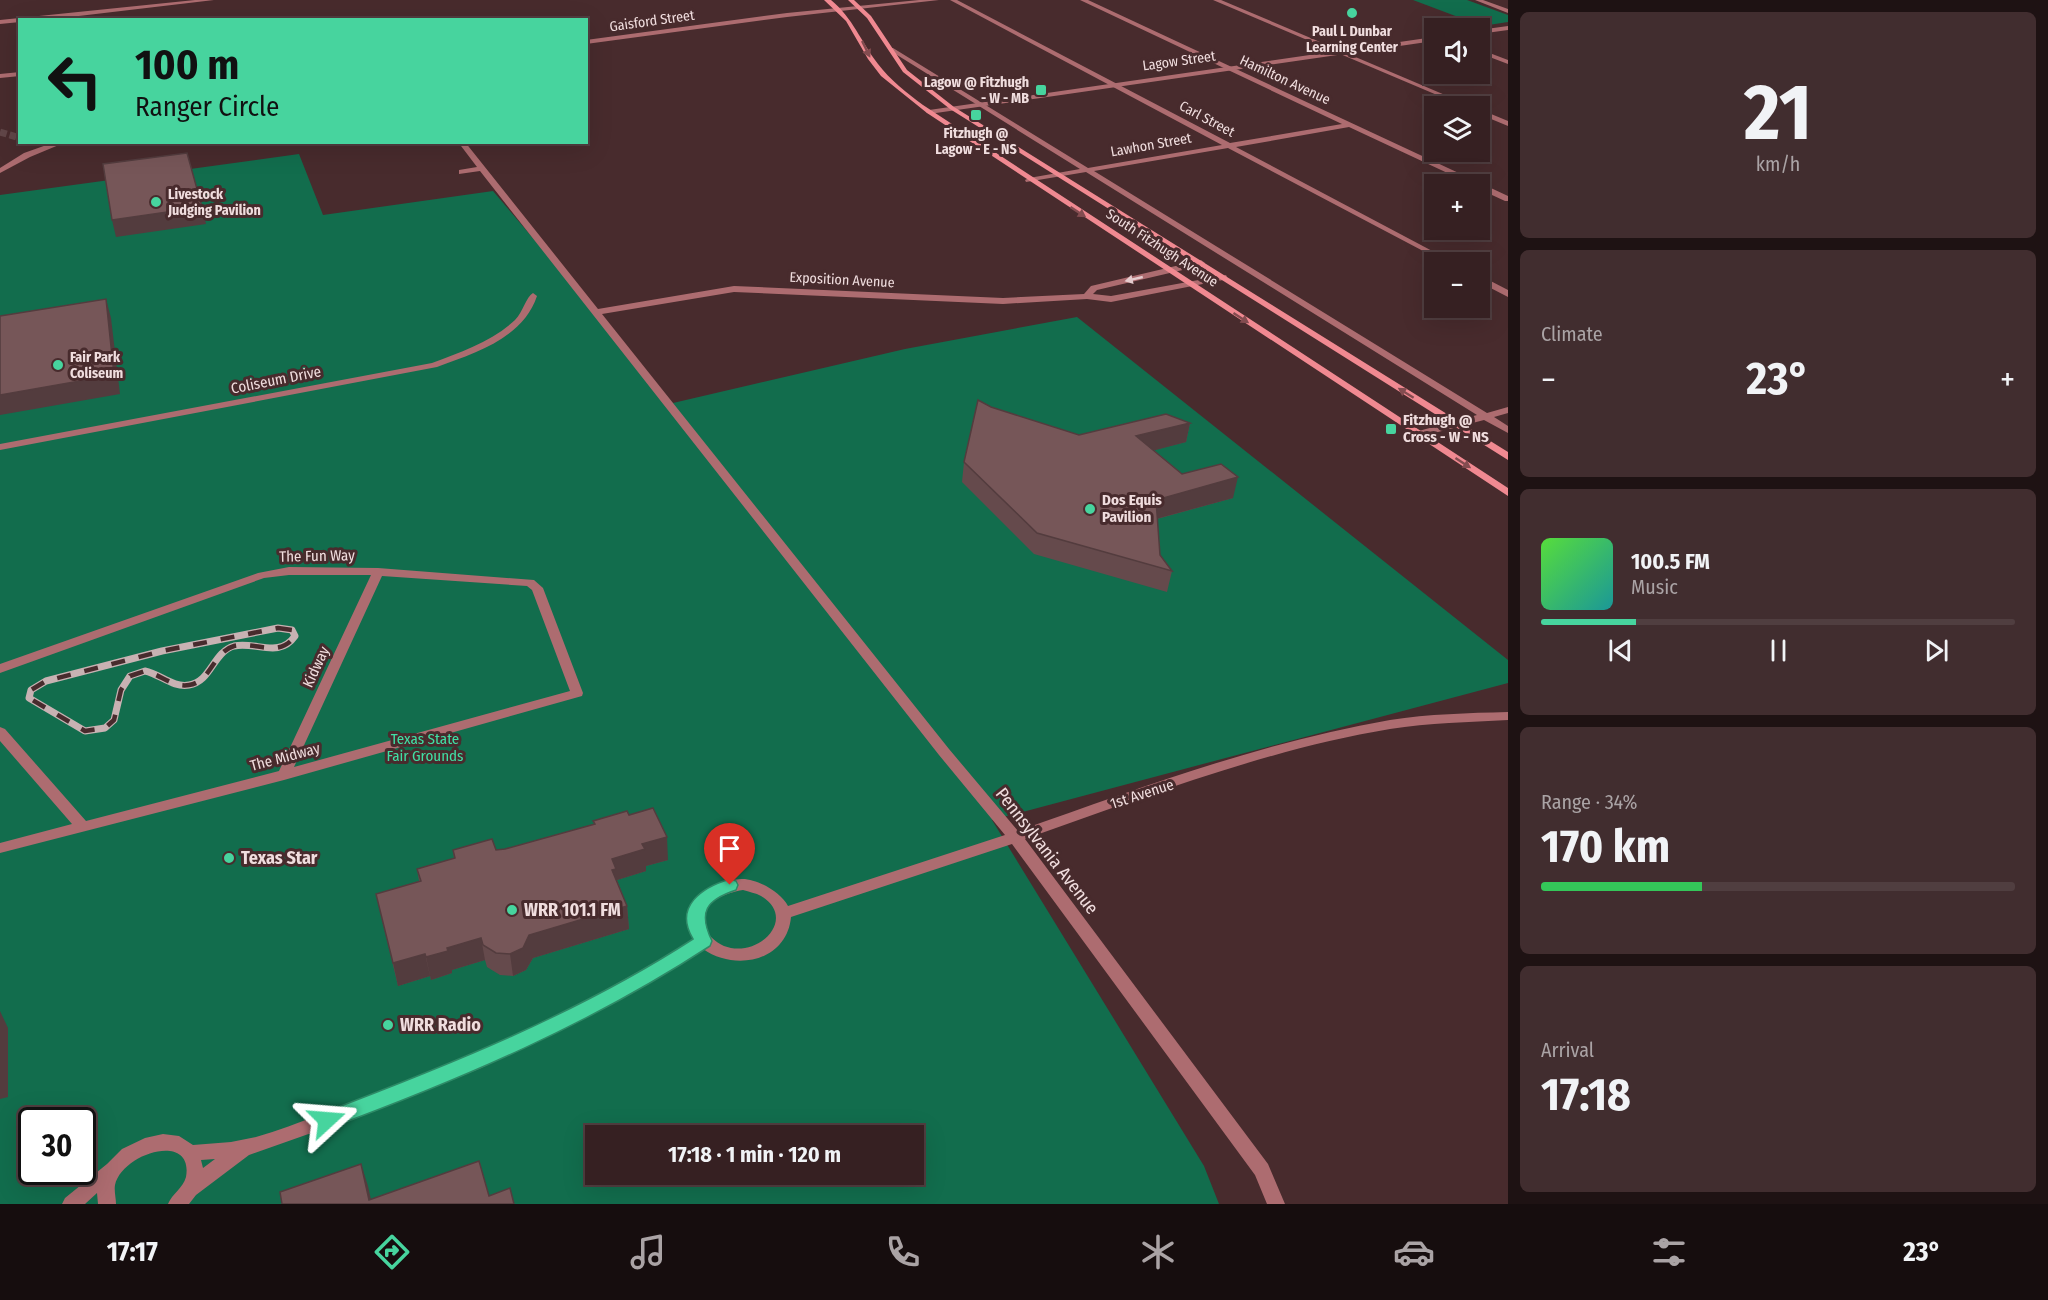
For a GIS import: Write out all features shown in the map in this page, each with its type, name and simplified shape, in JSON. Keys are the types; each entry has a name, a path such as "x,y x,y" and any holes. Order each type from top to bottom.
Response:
{"main road":[{"name":"South Fitzhugh Avenue","path":"827,0 840,10 855,28 870,58 882,73 929,112 1029,180 1508,493"},
{"name":"South Fitzhugh Avenue","path":"851,0 861,9 891,49 904,71 952,108 1508,457"}],"street":[{"path":"41,18 211,0"},
{"name":"Gaisford Street","path":"588,42 936,0"},
{"name":"Carl Street","path":"953,0 1430,252"},
{"name":"Hamilton Avenue","path":"1083,0 1454,174"},
{"path":"1216,0 1444,96"},
{"path":"1478,0 1508,11"},
{"path":"0,22 18,20"},
{"path":"1490,30 1508,28"},
{"name":"Lagow Street","path":"929,112 1424,40"},
{"name":"South Fitzhugh Avenue","path":"891,49 1508,430"},
{"path":"1490,55 1508,62"},
{"path":"0,76 18,74"},
{"path":"1490,116 1508,124"},
{"name":"Lawhon Street","path":"1029,180 1349,125"},
{"path":"37,144 46,148"},
{"path":"0,171 27,155 57,144"},
{"name":"Pennsylvania Avenue","path":"463,144 598,312 950,760 1015,837 1262,1170 1276,1204"},
{"path":"462,172 482,169"},
{"name":"Hamilton Avenue","path":"1490,191 1508,199"},
{"name":"Exposition Avenue","path":"1087,296 1094,288 1202,263"},
{"name":"Exposition Avenue","path":"598,312 734,290 1003,301 1087,296 1111,299 1223,277"},
{"path":"1490,284 1508,294"},
{"name":"Coliseum Drive","path":"0,447 434,365 472,351 510,329 531,308 533,296"},
{"path":"1419,434 1508,410"},
{"name":"The Fun Way","path":"0,669 262,575 289,572 378,573 530,583 537,588 577,693"},
{"name":"Kidway","path":"284,775 378,573"},
{"name":"The Midway","path":"0,848 284,775 577,693"},
{"name":"1st Avenue","path":"784,913 1229,765 1331,737 1444,717 1508,716"},
{"path":"0,732 82,827"},
{"path":"744,884 770,893 779,902 784,913 784,925 780,936 758,952 743,955 728,954 714,949 704,941 697,930 695,918 698,907 705,897 716,890 744,884"},
{"path":"190,1153 244,1148 368,1106 451,1072 582,1012 704,941"},
{"path":"71,1204 125,1156 154,1142 181,1145 190,1153 195,1164 195,1177 190,1189"},
{"path":"177,1204 190,1189 244,1148"},
{"path":"107,1204 104,1196 107,1182 114,1168"}],"green space":[{"path":"1413,0 1467,0 1508,15 1508,22 1490,25 1490,18 1461,18"},
{"name":"Texas State Fair Grounds","path":"299,154 323,215 493,191 673,403 905,349 1077,317 1508,660 1508,683 992,820 1204,1166 1219,1204 0,1204 0,195"}],"building":[{"name":"Livestock Judging Pavilion","path":"187,153 202,207 112,220 103,164"},
{"name":"Fair Park Coliseum","path":"106,299 114,375 0,395 0,316"},
{"name":"Dos Equis Pavilion","path":"978,400 991,407 1079,435 1166,414 1190,423 1136,436 1182,474 1221,464 1238,477 1156,500 1160,555 1172,571 1037,533 964,462"},
{"name":"WRR 101.1 FM","path":"653,808 667,837 642,844 645,849 612,859 616,869 612,870 627,906 529,935 523,948 510,954 496,953 483,945 481,938 447,948 448,951 426,957 425,954 393,963 376,894 421,881 417,869 455,858 453,850 492,839 496,850 505,849 595,824 593,821 627,811 629,815"},
{"path":"479,1161 489,1196 510,1188 514,1204 282,1204 280,1192 361,1164 369,1200"}],"tunnel":[{"path":"0,132 18,137"}],"railway":[{"path":"278,628 292,630 295,636 282,647 242,645 227,649 196,683 189,685 172,683 145,671 130,676 121,690 114,720 105,728 85,731 29,698 31,690 46,681 162,651 278,628"}],"place":[{"name":"Paul L Dunbar Learning Center","path":"1352,13"},
{"name":"Lagow @ Fitzhugh - W - MB","path":"1041,90"},
{"name":"Fitzhugh @ Lagow - E - NS","path":"976,115"},
{"name":"Livestock Judging Pavilion","path":"156,202"},
{"name":"Fair Park Coliseum","path":"58,365"},
{"name":"Fitzhugh @ Cross - W - NS","path":"1391,429"},
{"name":"Dos Equis Pavilion","path":"1090,509"},
{"name":"Texas Star","path":"229,858"},
{"name":"WRR 101.1 FM","path":"512,910"},
{"name":"WRR Radio","path":"388,1025"}],"route":[{"path":"327,1120 451,1072 582,1012 667,964 704,941 697,930 695,918 698,907 705,897 730,885"}]}
